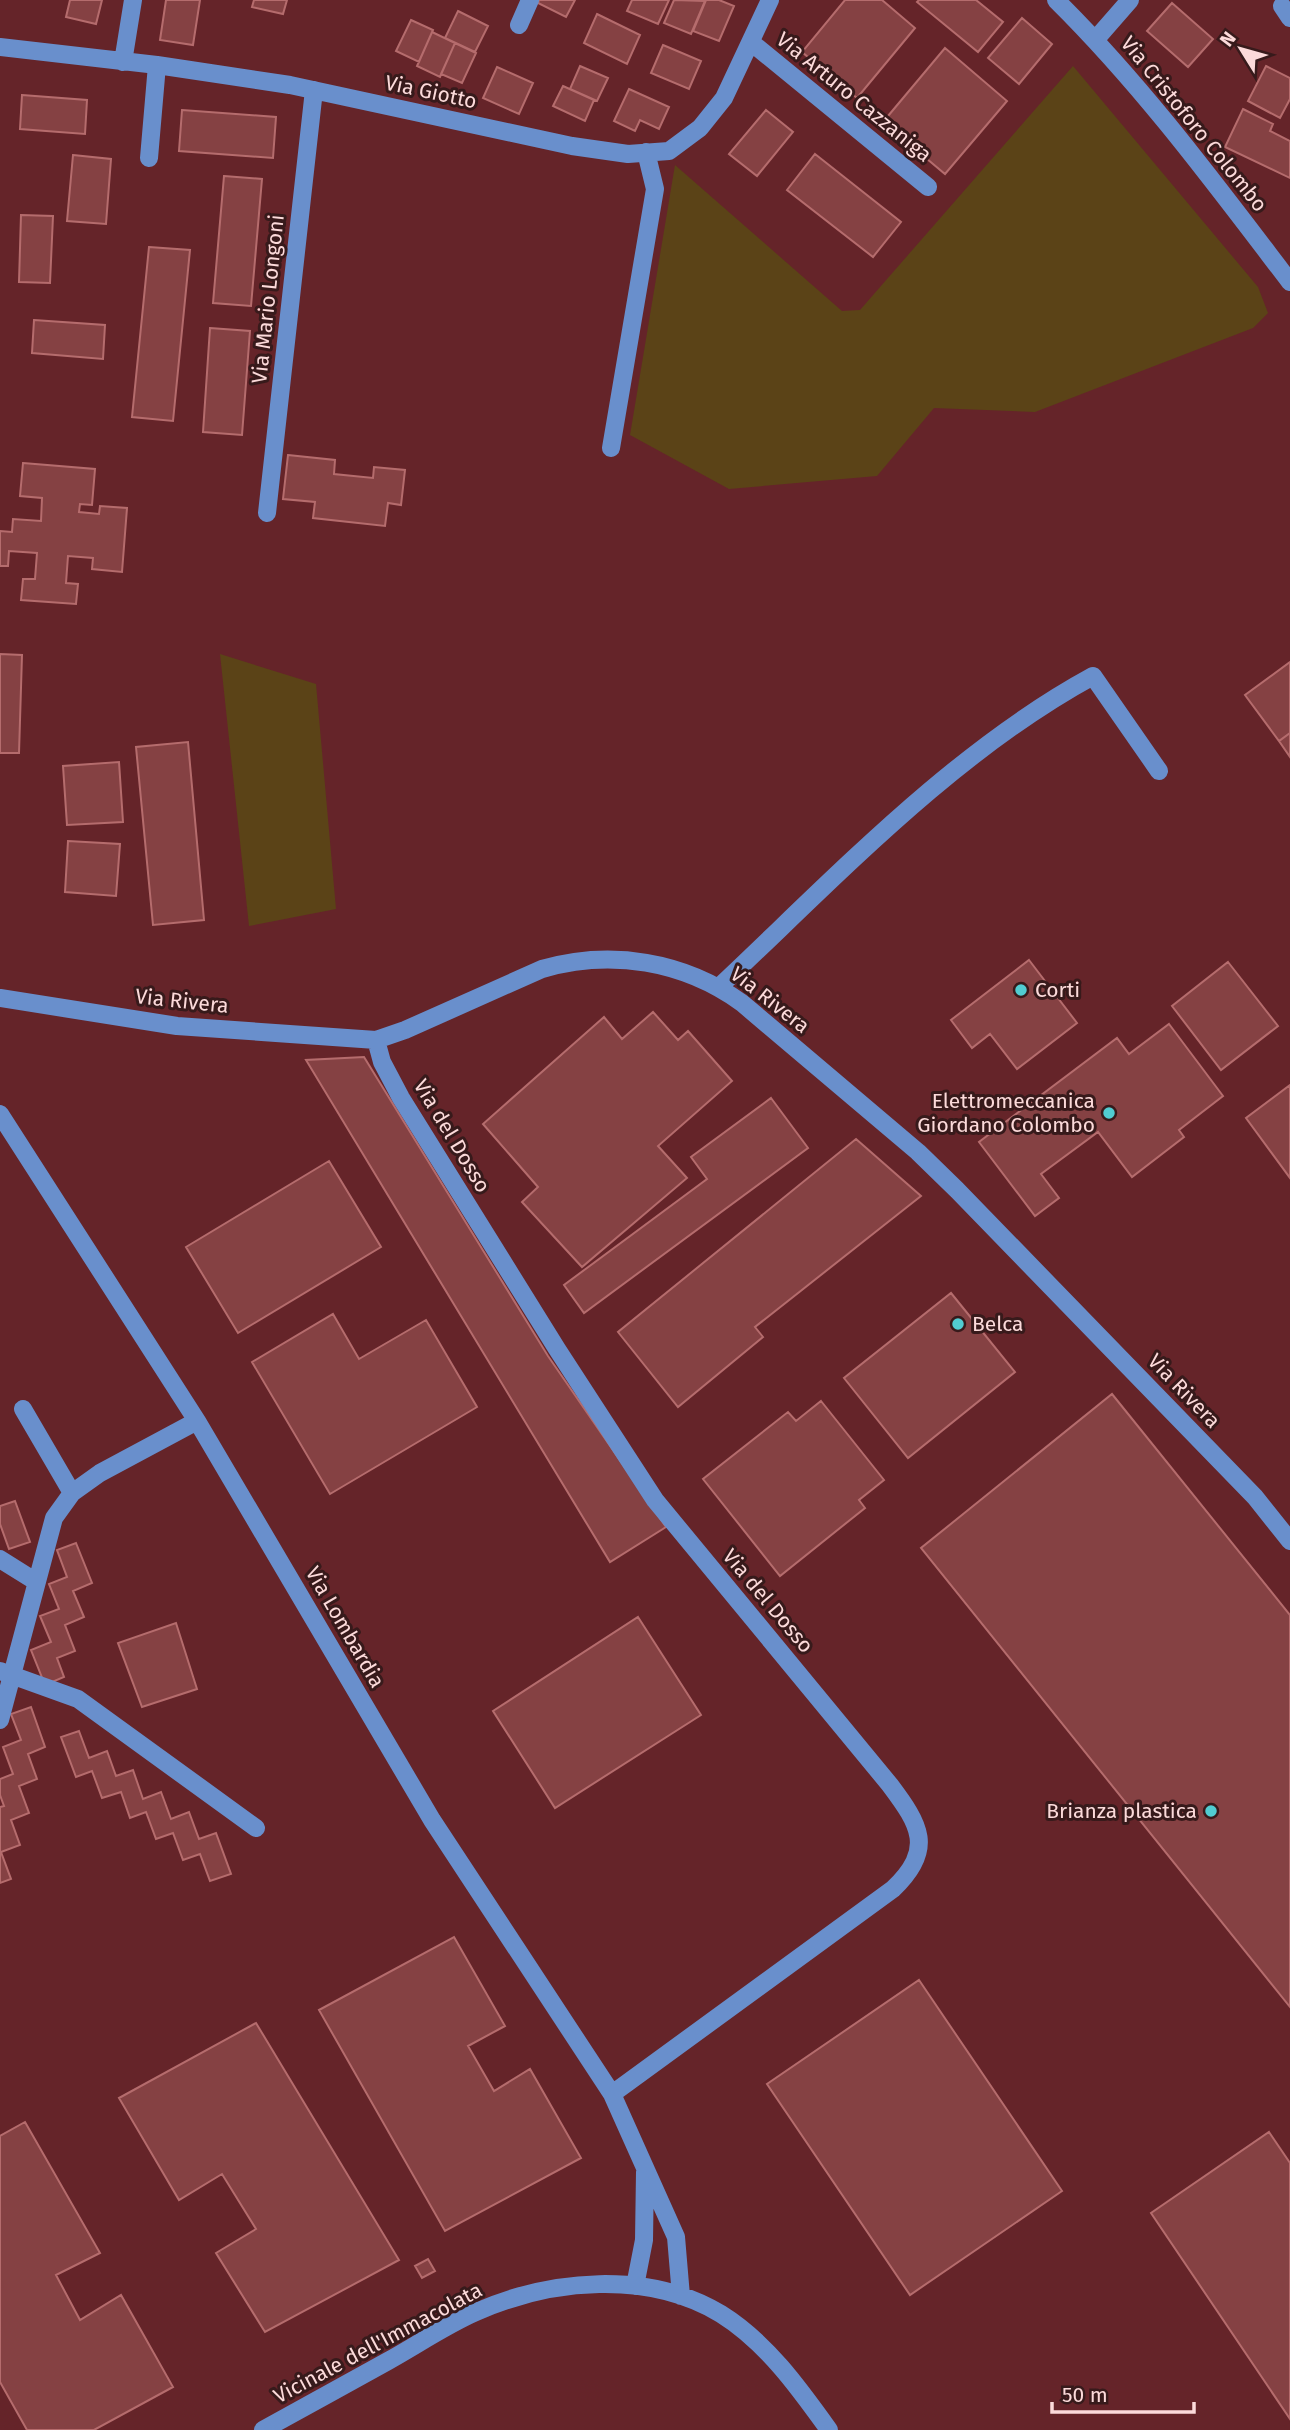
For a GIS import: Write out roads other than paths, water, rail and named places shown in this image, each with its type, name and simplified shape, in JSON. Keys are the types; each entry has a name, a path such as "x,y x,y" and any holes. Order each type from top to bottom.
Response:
{"street":[{"path":"123,62 133,0"},
{"path":"519,25 530,0"},
{"name":"Via Giotto","path":"0,47 157,65 314,90 572,146 628,154 668,151 700,128 724,97 752,43 770,0"},
{"name":"Via Cristoforo Colombo","path":"1056,0 1096,39 1157,111 1290,282"},
{"path":"1096,39 1130,0"},
{"name":"Via Arturo Cazzaniga","path":"752,43 928,187"},
{"path":"149,158 157,65"},
{"name":"Via Mario Longoni","path":"267,513 314,90"},
{"path":"611,449 655,189 646,152"},
{"path":"719,987 939,782 1060,694 1093,676 1159,771"},
{"name":"Via Rivera","path":"0,998 177,1026 376,1040 542,969 571,962 603,959 644,962 682,971 719,987 867,1109 957,1190 1255,1497 1290,1541"},
{"name":"Via del Dosso","path":"376,1040 382,1062 401,1098 557,1349 655,1500 890,1785 909,1810 920,1838 919,1851 913,1865 893,1889 612,2094"},
{"name":"Via Lombardia","path":"0,1114 197,1421 432,1820 612,2094 676,2237 681,2296"},
{"path":"23,1409 72,1493"},
{"path":"0,1720 6,1673 54,1518 72,1493 100,1473 197,1421"},
{"path":"0,1559 35,1581"},
{"path":"6,1673 78,1699 256,1828"},
{"path":"635,2286 644,2240 646,2166"},
{"name":"Vicinale dell'Immacolata","path":"263,2430 475,2313 523,2295 579,2284 635,2286 681,2296"},
{"path":"681,2296 722,2315 769,2353 829,2430"}],"place":[{"name":"Corti","path":"1021,990"},
{"name":"Elettromeccanica Giordano Colombo","path":"1109,1113"},
{"name":"Belca","path":"958,1324"},
{"name":"Brianza plastica","path":"1211,1811"}]}
